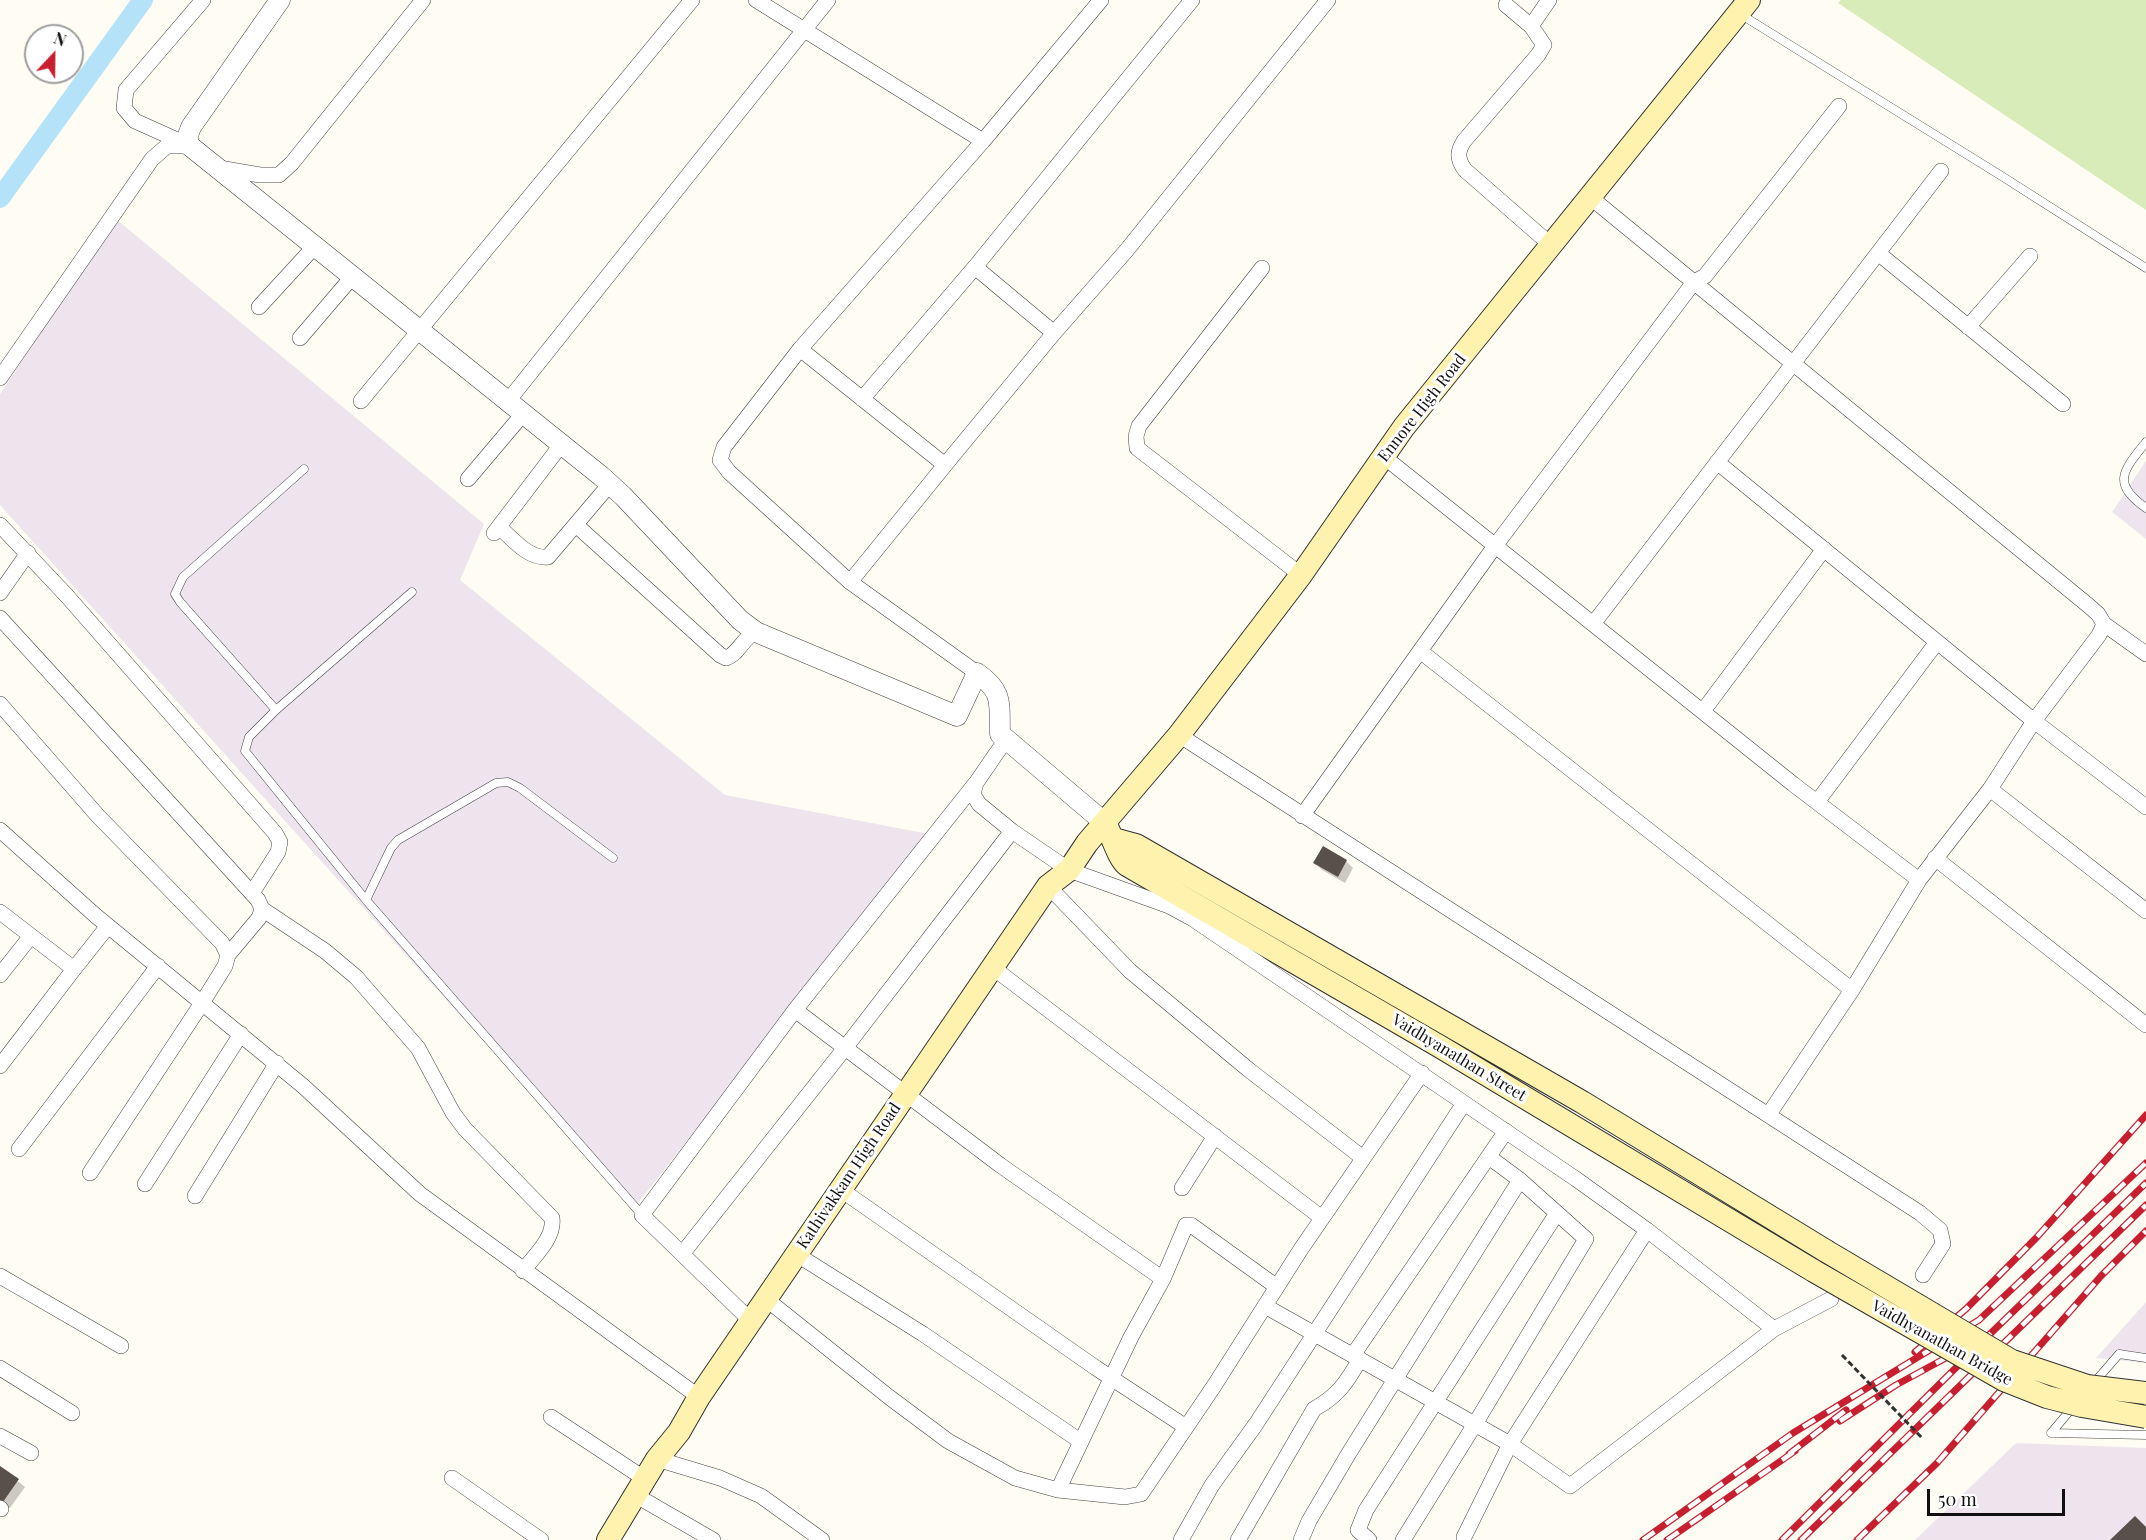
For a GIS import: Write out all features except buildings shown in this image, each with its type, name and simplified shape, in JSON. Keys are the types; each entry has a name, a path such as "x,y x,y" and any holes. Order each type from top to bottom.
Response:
{"main road":[{"name":"Ennore High Road","path":"1110,831 1179,735 1301,575 1404,427 1744,6"},
{"name":"Kathivakkam High Road","path":"608,1540 657,1459 679,1432 699,1397 1048,886 1069,870 1087,843 1110,831"},
{"name":"Vaidhyanathan Street","path":"1110,831 1582,1102 1826,1251"},
{"name":"Vaidhyanathan Street","path":"1110,831 1119,856 1127,865 1429,1040 1814,1271"},
{"name":"Vaidhyanathan Bridge","path":"1826,1251 2012,1361 2087,1386 2146,1394"},
{"name":"Vaidhyanathan Bridge","path":"1814,1271 2004,1380 2047,1397 2082,1406 2146,1417"}],"street":[{"path":"203,0 126,90 124,108 135,121 190,146 219,168 610,484 740,620 756,632 957,716 977,672"},
{"path":"190,146 187,138 191,127 280,0"},
{"path":"219,168 260,175 279,175 292,163 423,0"},
{"path":"362,401 692,0"},
{"path":"756,0 983,141"},
{"path":"468,479 516,408 828,0"},
{"path":"1101,0 983,141 800,349 723,447 720,460 729,472 850,582 989,681 998,692 1000,734 1110,831"},
{"path":"862,399 975,267 1192,0"},
{"path":"850,582 1054,333 1126,251 1328,0"},
{"path":"1531,26 1549,0"},
{"path":"1505,2 1531,26 1544,45 1464,141 1458,150 1459,161 1465,170 1551,245"},
{"path":"1302,816 1495,546 1694,282 1705,276 1839,106"},
{"path":"0,378 152,159 167,146 190,146"},
{"path":"1593,624 1941,171"},
{"path":"1590,197 2089,606 2104,624 2146,654"},
{"path":"259,307 316,245"},
{"path":"1878,253 2063,404"},
{"path":"1968,327 2030,256"},
{"path":"975,267 1054,333"},
{"path":"1262,268 1139,426 1136,436 1137,447 1301,575"},
{"path":"300,338 353,276"},
{"path":"800,349 945,465"},
{"path":"561,445 496,531 530,554 539,558 548,558 610,484"},
{"path":"1383,456 1817,802 1919,880"},
{"path":"1717,462 2034,721 2146,807"},
{"path":"0,525 28,553 275,833 280,842 278,852 252,893"},
{"path":"576,525 720,655 726,658 732,656 748,635 756,632"},
{"path":"1703,711 1824,549"},
{"path":"0,593 28,553"},
{"path":"0,618 252,893 262,909 334,957 357,977 418,1048 453,1113 465,1129 552,1218 554,1227 550,1235 523,1271"},
{"path":"1769,1114 1852,990 1919,880 1990,789 2034,721 2099,635 2104,624"},
{"path":"1817,802 1937,642"},
{"path":"1420,651 1852,990"},
{"path":"0,704 98,816 222,943 228,955"},
{"path":"1179,735 1920,1213 1940,1230 1943,1244 1923,1275"},
{"path":"751,1321 642,1215 795,1010 976,783 1007,738"},
{"path":"976,783 973,794 979,804 1012,831 1069,870 1169,906 1192,919 1422,1073 1647,1230 1774,1329"},
{"path":"1990,789 2146,911"},
{"path":"0,830 108,926 277,1063 420,1194 699,1397"},
{"path":"682,1254 845,1048 1012,831"},
{"path":"0,843 27,854"},
{"path":"1935,858 2146,1025"},
{"path":"1048,886 1130,971 1249,1070 1363,1158"},
{"path":"90,1173 202,1003 225,966 228,955 259,918 262,909"},
{"path":"0,912 74,969"},
{"path":"0,1066 108,926"},
{"path":"0,975 31,936"},
{"path":"19,1149 158,966"},
{"path":"992,967 1322,1218"},
{"path":"795,1010 1000,1165 1162,1279"},
{"path":"145,1184 241,1034"},
{"path":"195,1196 277,1063"},
{"path":"766,1299 948,1441 1015,1478 1058,1490 1125,1497 1141,1494 1322,1218 1422,1073"},
{"path":"1181,1540 1212,1485 1256,1424 1464,1103"},
{"path":"1238,1540 1314,1409 1344,1386 1356,1357 1506,1131"},
{"path":"1182,1188 1215,1136"},
{"path":"1403,1540 1476,1424 1586,1239 1520,1180 1490,1157"},
{"path":"1301,1540 1314,1511 1394,1379 1520,1180"},
{"path":"840,1190 1186,1428"},
{"path":"1369,1540 1358,1530 1360,1521 1557,1213"},
{"path":"1058,1490 1111,1378 1162,1279 1186,1225 1191,1225 1277,1287"},
{"path":"1464,1537 1510,1444 1647,1230"},
{"path":"796,1254 923,1334 1080,1441"},
{"path":"0,1276 120,1346"},
{"path":"1264,1306 1476,1424 1510,1444 1570,1486 1774,1329 1831,1299"},
{"path":"0,1368 72,1413"},
{"path":"551,1417 640,1487 713,1540"},
{"path":"0,1436 31,1453"},
{"path":"657,1459 720,1478 761,1497 822,1540"},
{"path":"452,1478 541,1540"}],"lane":[{"path":"1744,6 2000,175 2146,268"},
{"path":"2146,442 2124,475 2125,486 2132,498 2146,508"},
{"path":"276,710 175,594 183,577 304,469"},
{"path":"412,592 276,710 249,736 246,751 366,900 642,1215"},
{"path":"366,900 391,848 398,840 496,783 508,782 520,788 613,858"},
{"path":"2146,1358 2119,1354 2051,1433 2146,1435"}],"path":[{"path":"1842,1354 1922,1438"}],"shaded area":[{"path":"116,219 484,524 460,580 725,795 929,834 634,1208 0,505 0,394"},
{"path":"2146,461 2146,539 2112,512"},
{"path":"2146,1302 2146,1363 2096,1358"},
{"path":"2016,1443 2146,1448 2146,1540 1915,1540"}],"green space":[{"path":"1841,0 2146,0 2146,210 1838,3"}],"waterway":[{"path":"0,198 143,0"}],"railway":[{"path":"1915,1352 1966,1309 2037,1237 2146,1115"},
{"path":"1643,1540 1793,1433 1979,1320 2146,1163"},
{"path":"1782,1540 2146,1183"},
{"path":"1801,1540 2146,1205"},
{"path":"1857,1540 1937,1463 2101,1276 2146,1231"},
{"path":"1840,1421 1896,1385 1977,1341"},
{"path":"1789,1454 1846,1410"},
{"path":"1667,1540 1795,1451"}]}
